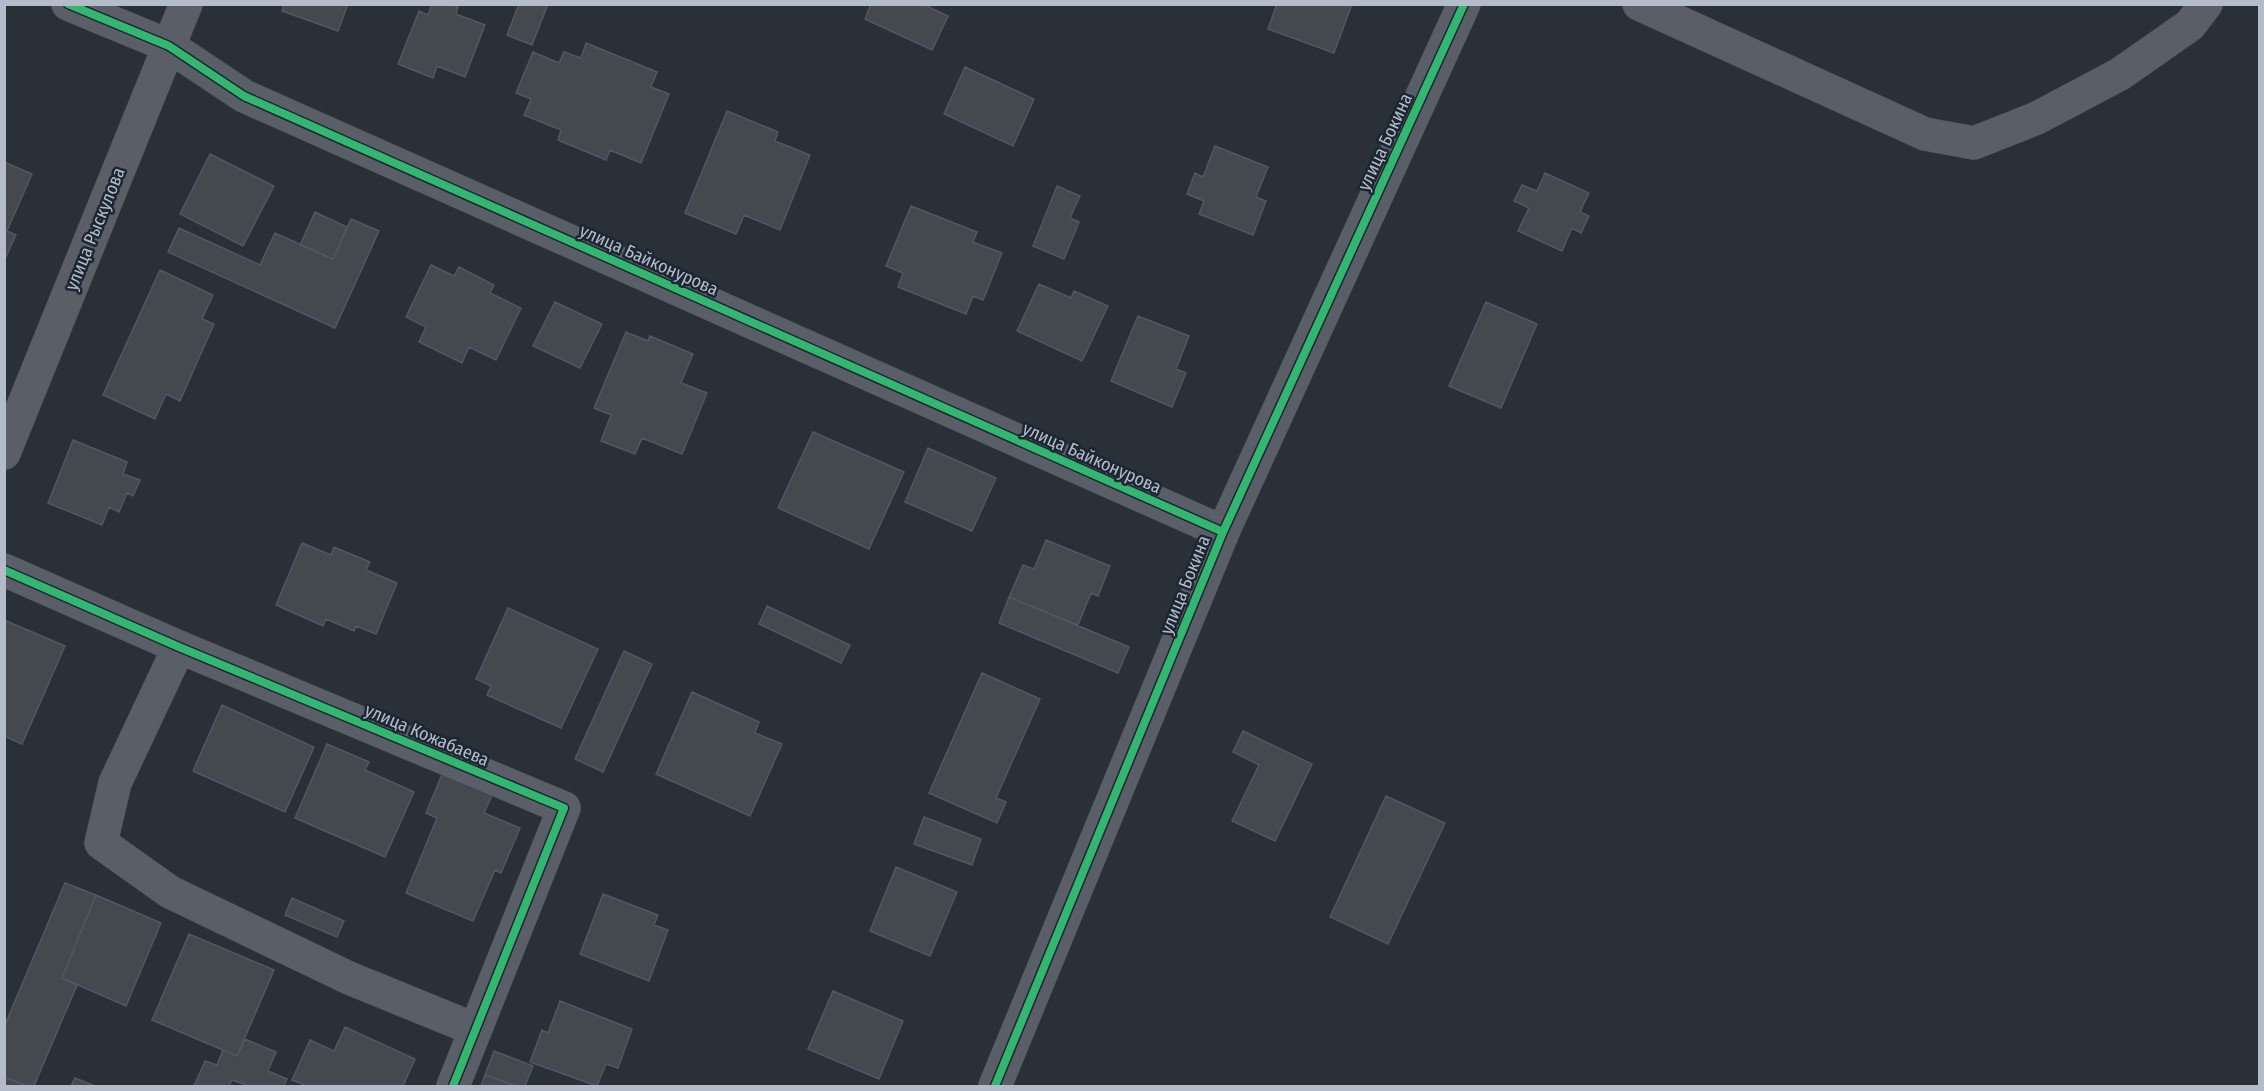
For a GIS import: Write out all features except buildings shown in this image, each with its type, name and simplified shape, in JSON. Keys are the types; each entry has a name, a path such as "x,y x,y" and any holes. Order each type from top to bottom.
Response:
{"street":[{"name":"улица Байконурова","path":"68,4 169,46 244,96 1223,532"},
{"name":"улица Рыскулова","path":"4,453 186,4"},
{"name":"улица Бокина","path":"995,1086 1223,532 1464,4"},
{"path":"1639,4 1925,134 1974,143 2037,118 2120,74 2190,25 2206,4"},
{"name":"улица Кожабаева","path":"4,570 179,647 564,808 453,1086"},
{"path":"179,647 115,783 101,843 170,892 349,978 474,1029"}],"cycle path":[{"path":"68,4 169,46 244,96 1223,532"},
{"path":"995,1086 1223,532 1464,4"},
{"path":"4,570 179,647 564,808 453,1086"}]}
